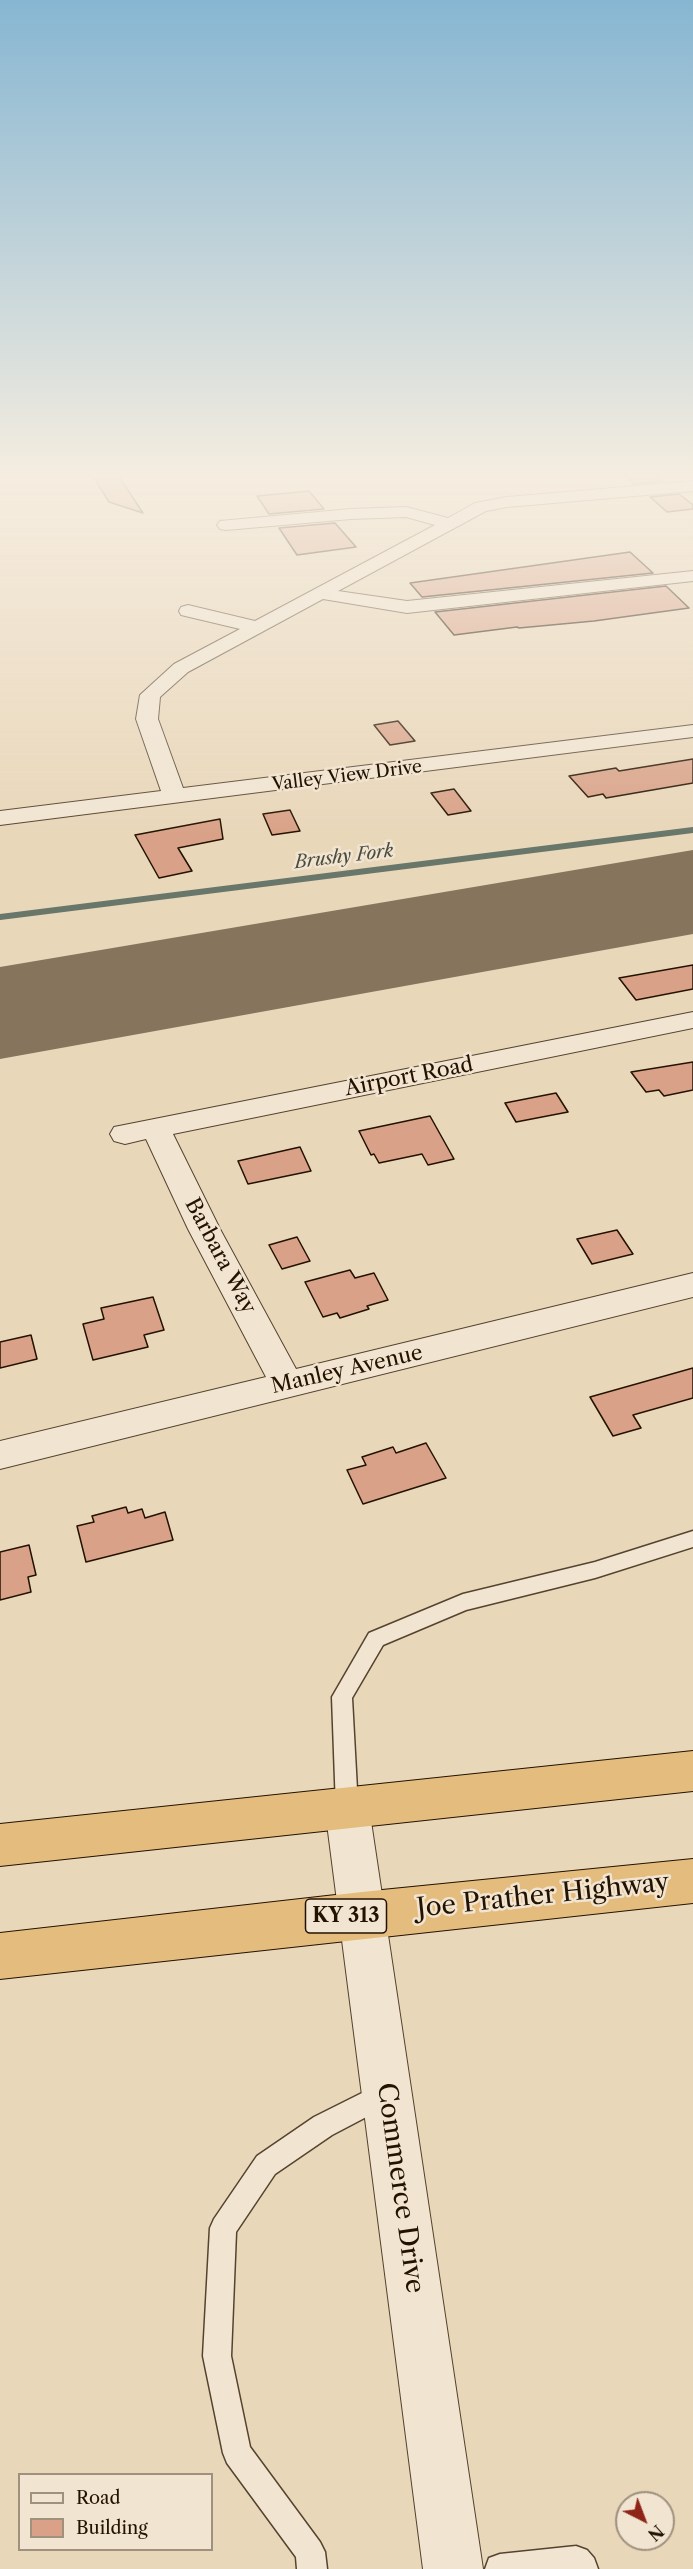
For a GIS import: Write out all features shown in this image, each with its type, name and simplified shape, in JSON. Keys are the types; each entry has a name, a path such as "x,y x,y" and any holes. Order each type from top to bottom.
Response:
{"highway":[{"path":"0,1845 693,1771"},
{"name":"Joe Prather Highway","path":"0,1956 362,1915 693,1881"}],"street":[{"path":"175,797 147,719 150,695 181,668 315,595"},
{"path":"334,595 407,607 519,595"},
{"path":"188,611 257,627"},
{"name":"Valley View Drive","path":"0,818 693,731"},
{"name":"Airport Road","path":"140,1131 693,1020"},
{"name":"Barbara Way","path":"140,1131 204,1229 287,1384"},
{"name":"Manley Avenue","path":"0,1455 693,1285"},
{"name":"Commerce Drive","path":"347,1808 453,2569"}],"lane":[{"path":"347,1808 342,1697 376,1639 463,1602 595,1570 693,1539"},
{"path":"312,2569 310,2552 237,2453 217,2356 223,2228 266,2165 323,2126 387,2092"},
{"path":"500,2569 576,2561 583,2569"}],"building":[{"path":"420,595 442,595 422,597"},
{"path":"587,595 675,595 689,608 594,621 454,635 435,612"},
{"path":"398,721 415,741 390,745 374,725"},
{"path":"693,759 693,783 606,798 603,794 588,797 569,776 616,768 619,771"},
{"path":"454,789 471,811 448,815 431,793"},
{"path":"290,810 300,831 272,835 263,814"},
{"path":"220,819 223,839 178,848 192,871 159,878 135,835"},
{"path":"693,965 693,989 636,1000 619,978"},
{"path":"693,1062 693,1090 664,1096 659,1090 646,1092 631,1072"},
{"path":"556,1093 568,1112 516,1122 505,1103"},
{"path":"430,1116 454,1159 428,1165 422,1154 379,1163 374,1154 371,1155 359,1131"},
{"path":"300,1147 311,1171 248,1184 238,1161"},
{"path":"617,1230 633,1254 592,1264 577,1239"},
{"path":"297,1237 310,1261 282,1269 269,1245"},
{"path":"350,1270 355,1278 374,1273 388,1300 340,1318 337,1313 323,1317 305,1282"},
{"path":"153,1297 164,1330 144,1335 148,1347 93,1360 83,1324 104,1319 101,1308"},
{"path":"31,1335 37,1359 0,1368 0,1342"},
{"path":"693,1368 693,1398 633,1415 641,1428 613,1436 590,1397"},
{"path":"426,1443 446,1478 363,1504 347,1470 366,1465 362,1457 393,1447 396,1453"},
{"path":"126,1507 128,1513 142,1509 145,1518 165,1512 173,1540 86,1562 77,1526 94,1522 92,1516"},
{"path":"29,1545 36,1575 28,1577 31,1592 0,1600 0,1552"}],"waterway":[{"name":"Brushy Fork","path":"0,917 693,830"}],"runway":[{"path":"0,1013 693,892"}]}
